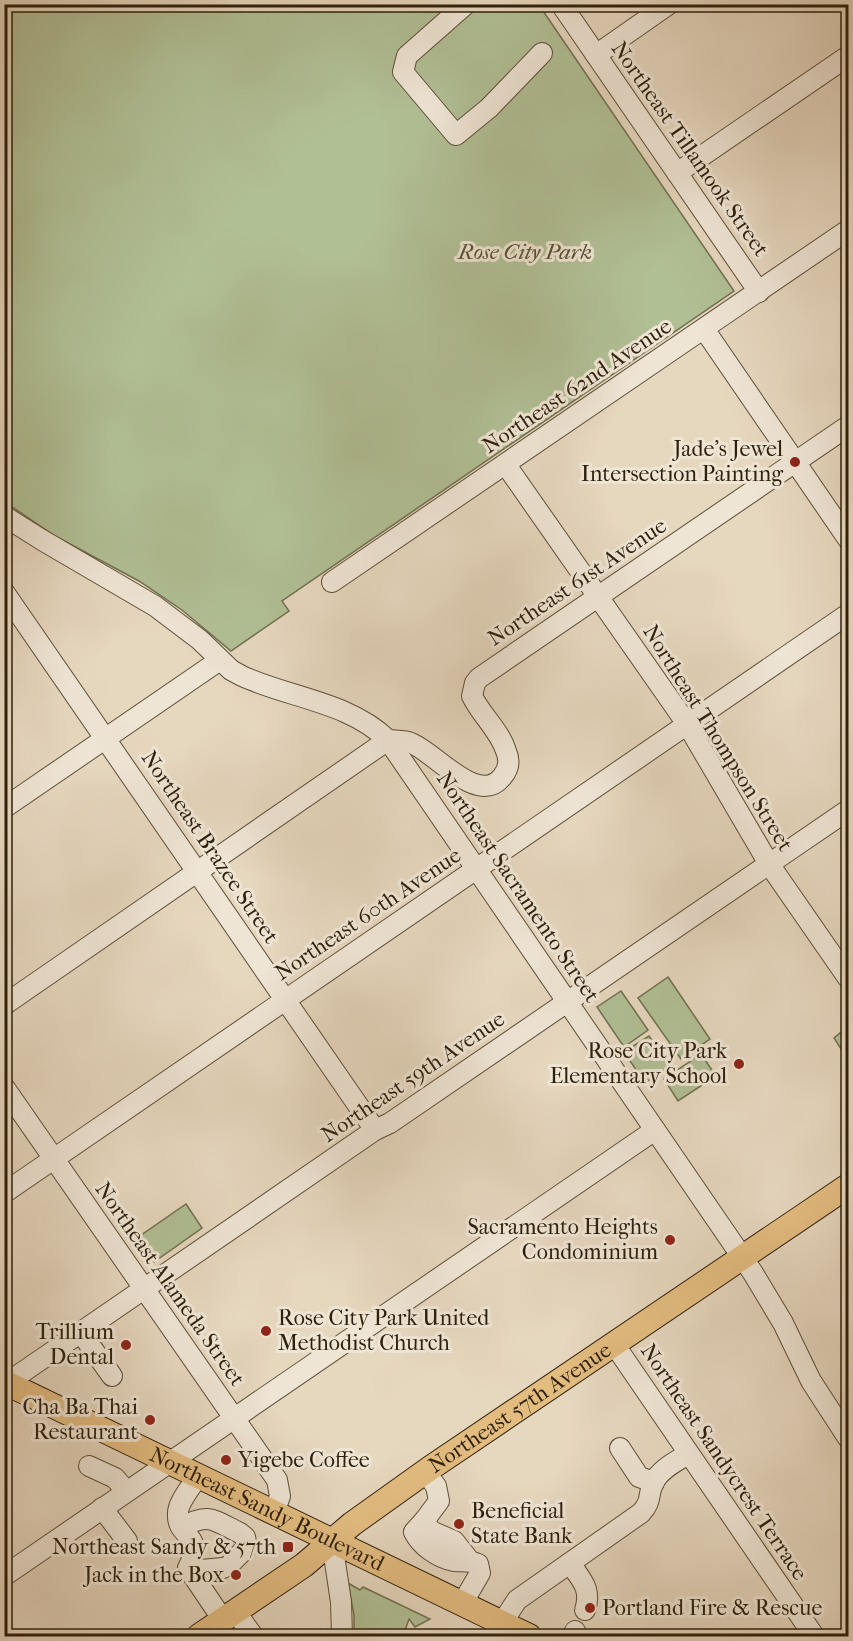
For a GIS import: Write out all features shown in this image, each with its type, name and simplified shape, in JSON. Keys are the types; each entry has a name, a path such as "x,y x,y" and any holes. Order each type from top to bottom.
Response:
{"main road":[{"name":"Northeast 57th Avenue","path":"199,1636 304,1565 352,1524 425,1472 849,1186"},
{"name":"Northeast Sandy Boulevard","path":"5,1383 529,1636"}],"street":[{"path":"466,4 407,56 403,72 456,135 489,108 542,53"},
{"name":"Northeast Tillamook Street","path":"561,4 759,292"},
{"path":"596,55 669,4"},
{"path":"677,173 849,56"},
{"name":"Northeast 62nd Avenue","path":"332,582 849,230"},
{"path":"704,329 849,538"},
{"name":"Northeast 61st Avenue","path":"388,740 411,743 468,782 480,786 488,786 502,777 507,769 505,747 472,696 475,683 849,426"},
{"name":"Northeast Thompson Street","path":"506,465 687,724 769,864 849,978"},
{"name":"Northeast Sacramento Street","path":"4,516 155,606 200,640 231,670 255,682 359,718 388,740 770,1299 811,1381 845,1427"},
{"name":"Northeast Brazee Street","path":"4,592 11,615 106,738 375,1130"},
{"name":"Northeast 60th Avenue","path":"4,1193 849,614"},
{"path":"4,808 220,660"},
{"path":"4,1005 388,740"},
{"path":"419,786 447,767"},
{"name":"Northeast 59th Avenue","path":"5,1383 849,810"},
{"name":"Northeast Alameda Street","path":"4,1087 276,1480 280,1496 274,1513"},
{"path":"4,1576 655,1130"},
{"path":"81,1333 112,1376"},
{"name":"Northeast Sandycrest Terrace","path":"614,1344 814,1636"},
{"path":"620,1448 639,1477 654,1482"},
{"path":"502,1623 514,1602 641,1513 649,1503 654,1482 664,1470 688,1454"},
{"path":"89,1466 115,1478 126,1491"},
{"path":"425,1472 436,1486 439,1501 414,1532 423,1546 452,1560 469,1560 478,1564 480,1573 462,1604"},
{"path":"198,1476 177,1510 178,1522 195,1546 195,1554 188,1568 229,1616 253,1636"},
{"path":"102,1508 127,1541"},
{"path":"183,1528 194,1520 206,1517 240,1533 247,1547 228,1565 201,1570 193,1575"},
{"path":"332,1542 341,1602 342,1636"},
{"path":"570,1563 586,1587 588,1602 585,1610"}],"green space":[{"name":"Rose City Park","path":"4,5 539,5 734,291 282,601 289,611 231,651 182,610 139,581 55,536 5,502"},
{"path":"668,977 710,1039 681,1059 638,998"},
{"path":"621,991 648,1030 624,1047 597,1007"},
{"path":"841,1032 848,1042 848,1060 834,1038"},
{"path":"649,1036 670,1066 645,1083 624,1052"},
{"path":"701,1054 716,1076 678,1101 664,1079"},
{"path":"186,1204 202,1228 154,1262 137,1238"},
{"path":"348,1583 360,1590 363,1587 430,1619 415,1627 409,1619 403,1636 354,1636 354,1615"}],"place":[{"name":"Jade's Jewel Intersection Painting","path":"795,462"},
{"name":"Rose City Park Elementary School","path":"739,1064"},
{"name":"Sacramento Heights Condominium","path":"670,1240"},
{"name":"Rose City Park United Methodist Church","path":"266,1331"},
{"name":"Trillium Dental","path":"126,1345"},
{"name":"Cha Ba Thai Restaurant","path":"150,1420"},
{"name":"Yigebe Coffee","path":"226,1460"},
{"name":"Beneficial State Bank","path":"459,1524"},
{"name":"Northeast Sandy & 57th","path":"288,1547"},
{"name":"Jack in the Box","path":"236,1575"},
{"name":"Portland Fire & Rescue","path":"590,1608"}]}
